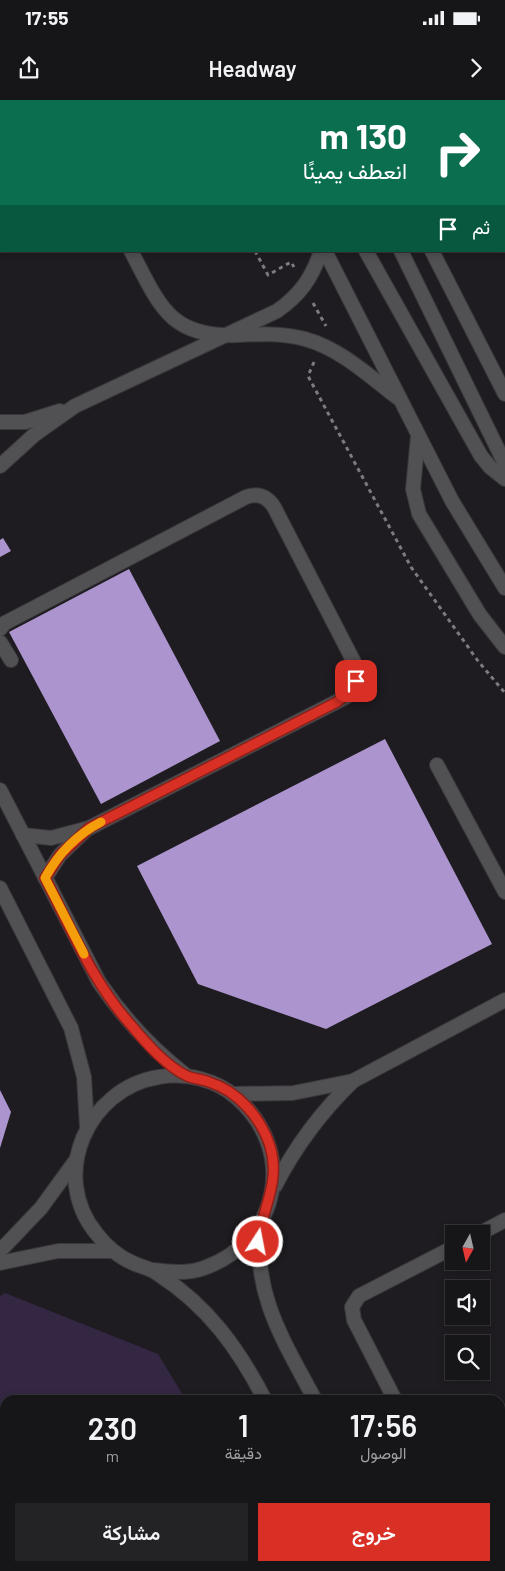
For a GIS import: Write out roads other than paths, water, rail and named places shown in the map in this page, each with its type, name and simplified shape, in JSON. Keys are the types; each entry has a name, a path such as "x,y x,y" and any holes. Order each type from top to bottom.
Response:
{"street":[{"path":"132,252 157,301 167,313 192,330 222,336 277,334 321,344 346,358 398,398"},
{"path":"0,422 25,422 75,406 277,312 292,301 305,287 323,252"},
{"path":"324,252 398,398 475,542 505,588"},
{"path":"367,252 481,456 490,467 505,479"},
{"path":"401,252 505,464"},
{"path":"433,252 505,394"},
{"path":"0,466 34,435 75,406"},
{"path":"418,436 413,489 419,514 476,608 505,646"},
{"path":"0,629 5,623 246,497 259,495 271,501 354,662 356,681 346,697 89,828 51,838 23,835"},
{"path":"0,642 11,660"},
{"path":"437,765 505,892"},
{"path":"0,790 99,982 113,1004 148,1043 187,1076"},
{"path":"45,878 60,855 89,828"},
{"path":"0,888 72,1028 84,1077 87,1127"},
{"path":"76,1160 76,1186 82,1211 95,1233 113,1252 132,1263 153,1270 178,1272 203,1268 226,1259 245,1243 260,1224 273,1190 306,1131 328,1104 353,1081 505,1000"},
{"path":"0,1251 41,1208 76,1160 87,1127 98,1110 112,1097 129,1086 148,1079 167,1076 187,1076 211,1082 232,1094 249,1108 270,1147 274,1169 273,1190"},
{"path":"232,1094 293,1093 353,1081"},
{"path":"490,1228 505,1220"},
{"path":"260,1224 259,1261 266,1298 280,1333 312,1395"},
{"path":"0,1263 58,1251 113,1252"},
{"path":"392,1395 354,1320 352,1306 358,1296 445,1252"},
{"path":"153,1270 190,1296 216,1322 247,1366 262,1395"}]}
